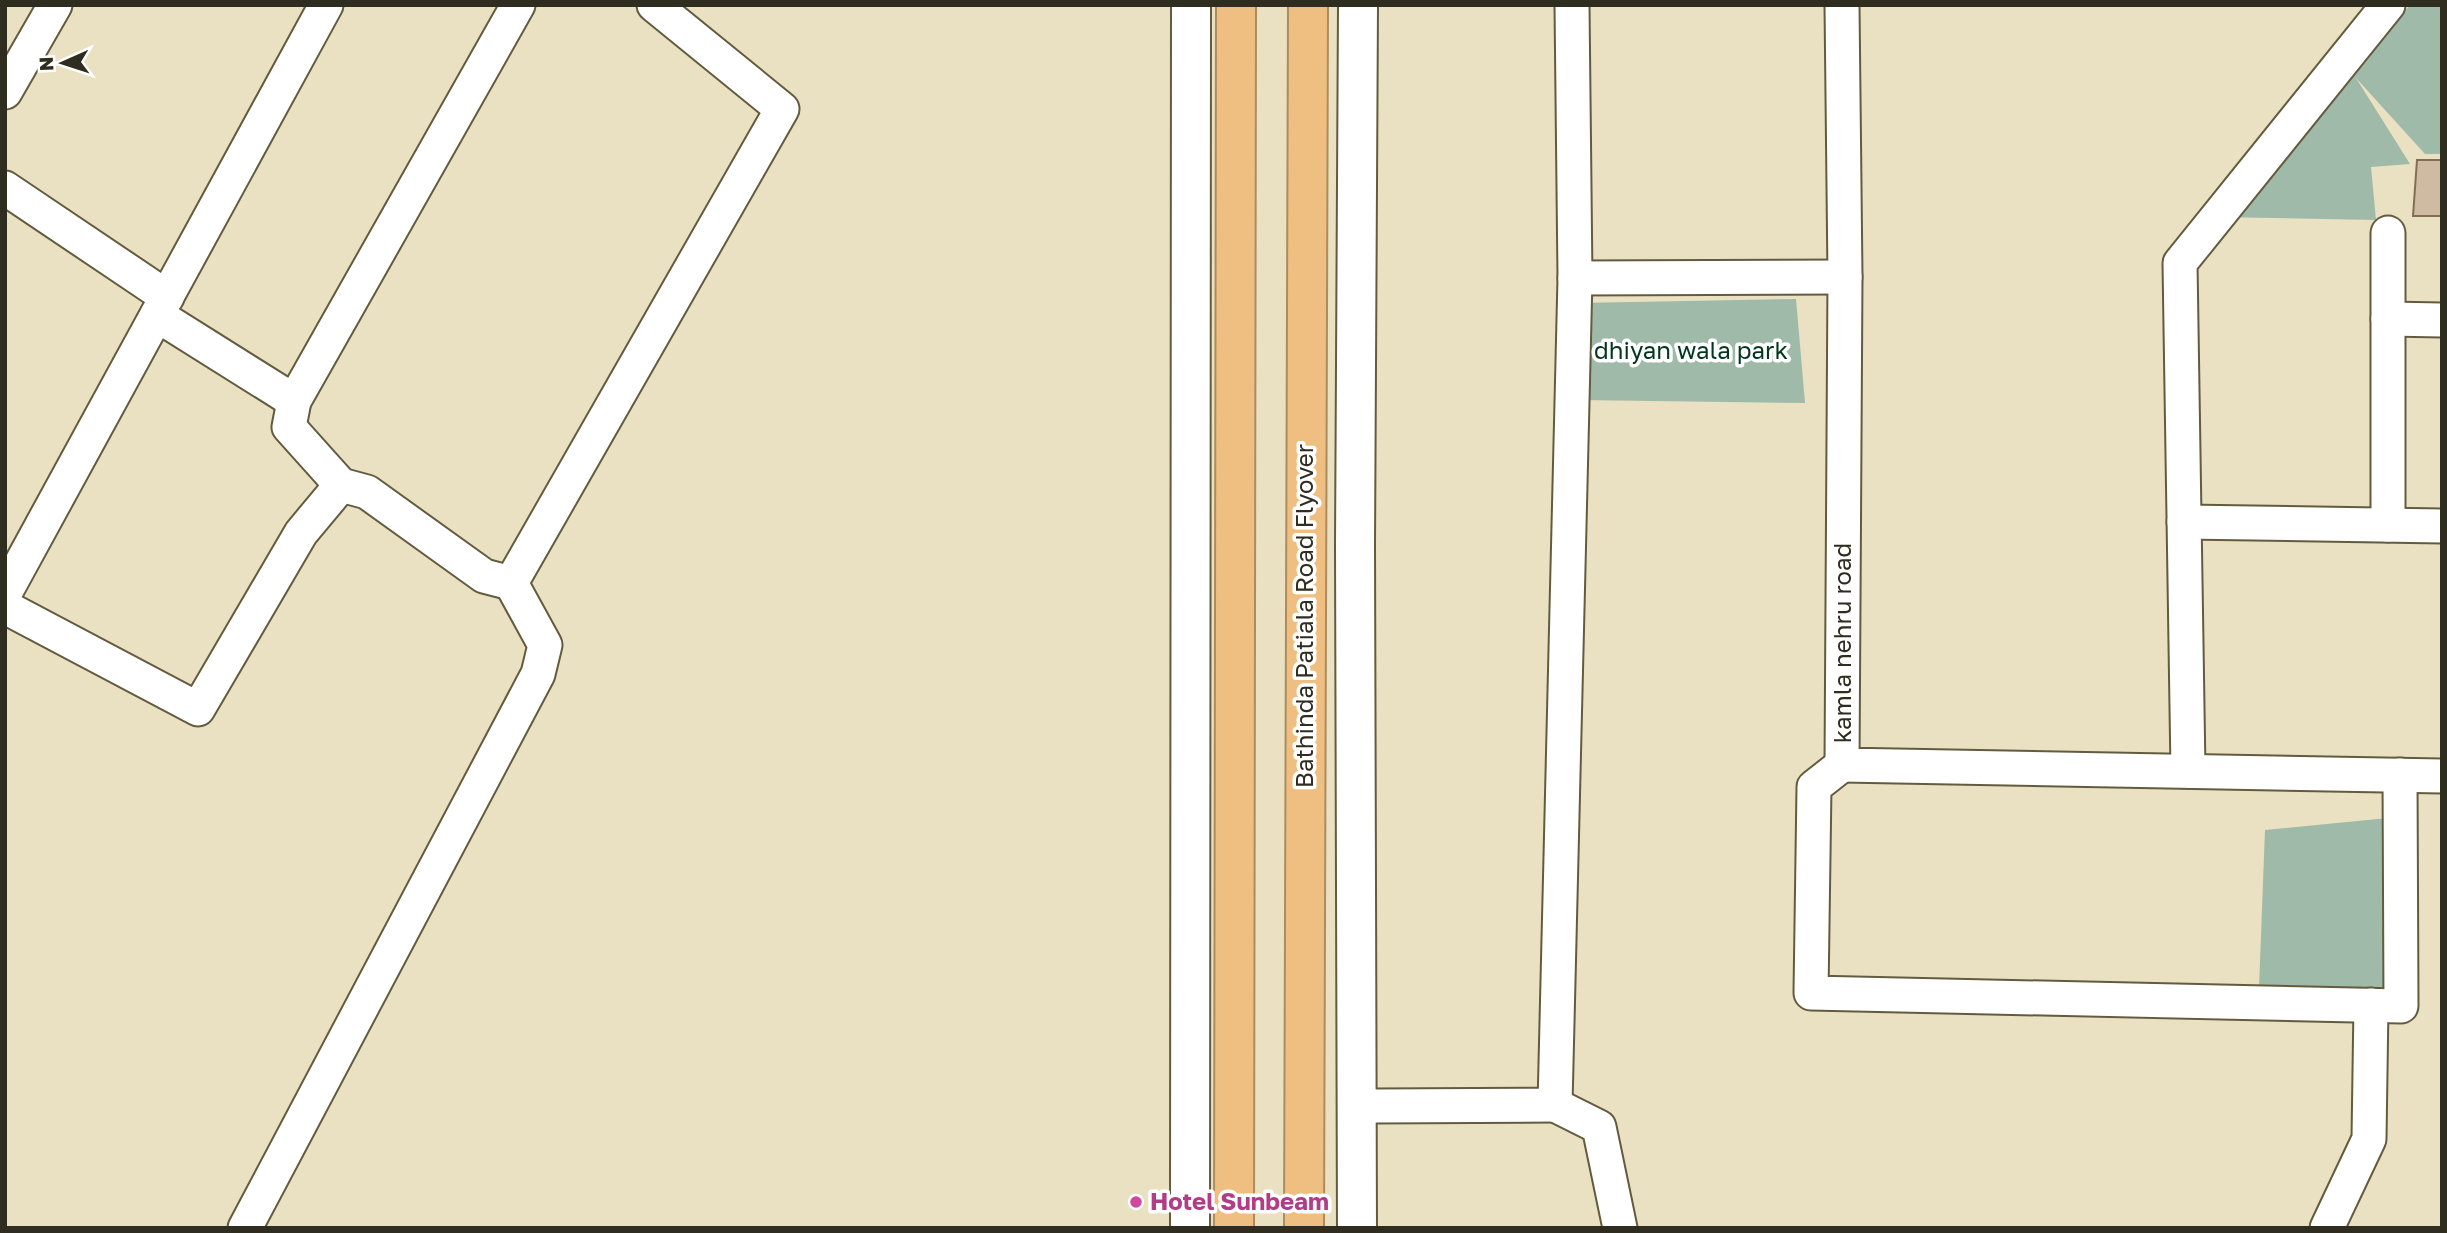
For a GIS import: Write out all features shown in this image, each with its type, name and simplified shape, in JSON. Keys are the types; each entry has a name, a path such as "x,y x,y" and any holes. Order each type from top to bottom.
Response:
{"highway":[{"path":"1234,1228 1236,5"},
{"name":"Bathinda Patiala Road Flyover","path":"1304,1228 1308,5"}],"street":[{"path":"5,92 55,5"},
{"path":"5,593 326,5"},
{"path":"245,1228 538,674 545,645 510,583 484,576 367,492 341,485 289,427 294,401 518,5"},
{"path":"510,583 782,109 654,5"},
{"path":"1189,1228 1191,5"},
{"path":"1357,1228 1355,545 1358,5"},
{"path":"1555,1105 1575,278 1572,5"},
{"name":"kamla nehru road","path":"1842,5 1845,277 1842,765 2442,776"},
{"path":"2188,771 2180,263 2388,5"},
{"path":"5,188 294,401"},
{"path":"2388,233 2388,526"},
{"path":"1575,278 1845,277"},
{"path":"2388,319 2442,320"},
{"path":"5,607 198,709 300,533 341,485"},
{"path":"2184,522 2442,526"},
{"path":"1842,765 1814,787 1811,993 2400,1006 2400,775"},
{"path":"2327,1228 2369,1139 2371,1005"},
{"path":"1357,1102 1375,1106 1555,1105 1599,1127 1620,1228"}],"green space":[{"path":"2410,5 2442,5 2442,154 2425,154 2356,78 2410,164 2371,167 2376,220 2217,217 2353,73"},
{"name":"dhiyan wala park","path":"1796,299 1805,403 1580,400 1577,303"},
{"path":"2388,818 2389,994 2259,988 2265,830"}],"building":[{"path":"2417,160 2442,160 2442,216 2413,216"}],"place":[{"name":"Hotel Sunbeam","path":"1136,1202"}]}
